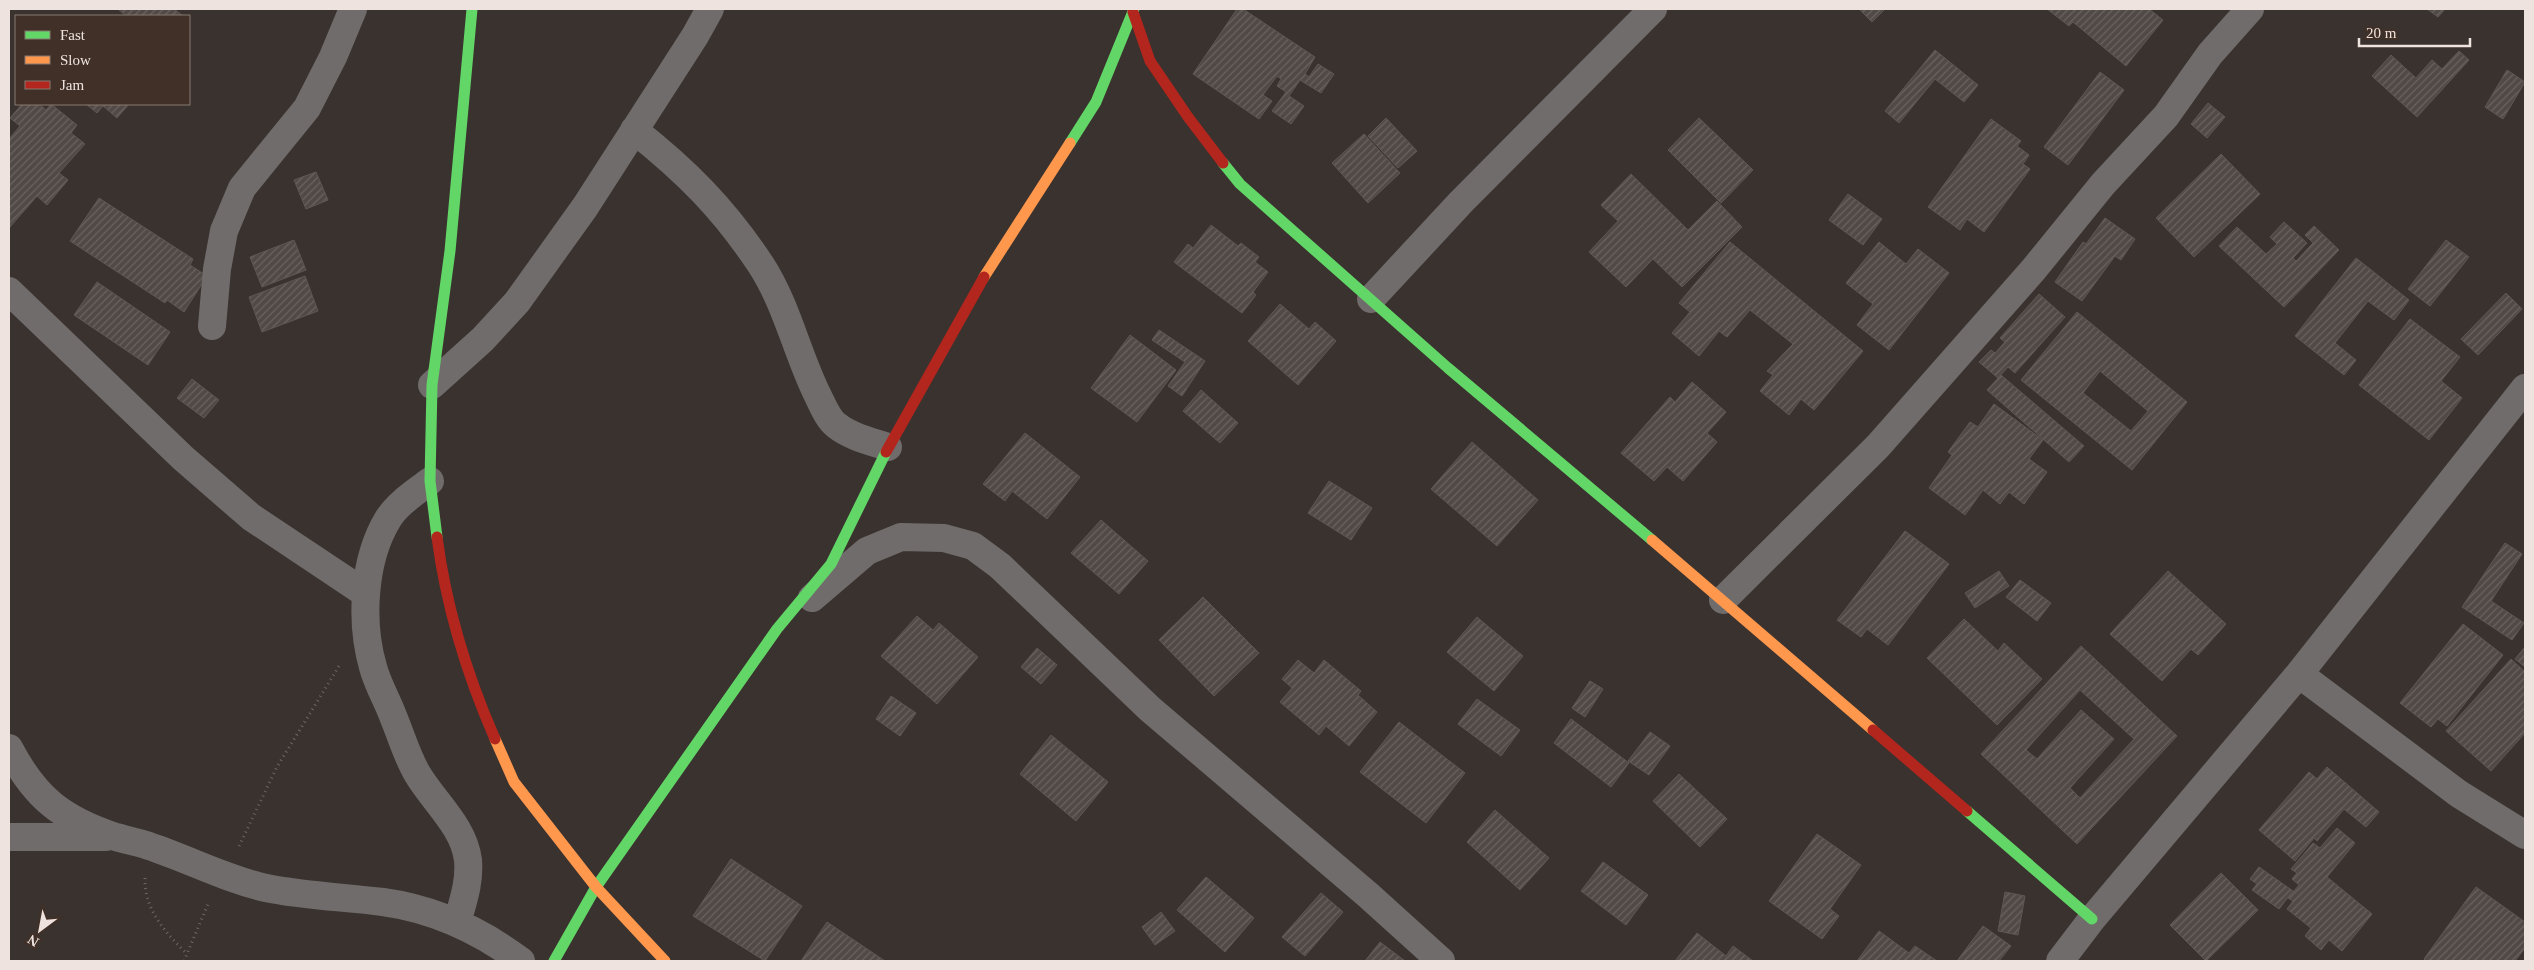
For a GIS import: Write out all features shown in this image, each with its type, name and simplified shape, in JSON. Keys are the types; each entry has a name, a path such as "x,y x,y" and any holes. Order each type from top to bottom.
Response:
{"street":[{"path":"212,326 217,269 224,231 242,188 307,108 333,57 353,9"},
{"path":"472,9 450,251 432,385 430,481 439,553 454,620 476,696 514,782 596,887 665,961"},
{"path":"432,385 484,339 517,302 586,207 695,36 710,9"},
{"path":"1371,299 1461,202 1653,9"},
{"path":"1133,10 1150,61 1188,117 1240,184 1448,368 1723,600 2092,920"},
{"path":"554,961 596,887 777,629 830,564 888,447 984,276 1096,102 1133,10"},
{"path":"1723,600 1878,446 2034,269 2103,184 2166,116 2210,54 2247,10"},
{"path":"634,130 680,167 723,212 762,266 784,310 812,384 834,424 852,435 888,447"},
{"path":"9,291 183,458 251,516 365,593"},
{"path":"2060,961 2092,920 2299,674 2525,388"},
{"path":"430,481 400,505 388,518 380,536 365,593 368,648 373,669 418,775 460,835 468,858 468,885 457,923"},
{"path":"777,629 867,552 901,537 944,538 973,546 1000,566 1150,709 1368,895 1441,961"},
{"path":"2299,674 2459,794 2525,835"},
{"path":"9,748 34,788 46,802 81,822 115,837 147,845 224,876 266,888 385,902 457,923 493,940 521,961"},
{"path":"9,837 115,837"}],"path":[{"path":"184,961 208,904 224,876 277,767 340,664"},
{"path":"147,845 145,889 152,911 169,936 187,954"}],"building":[{"path":"118,9 174,9 182,15 125,15"},
{"path":"1237,9 1243,9 1315,57 1305,74 1309,77 1318,64 1334,74 1321,93 1300,80 1289,96 1304,106 1291,124 1272,111 1286,92 1277,86 1281,79 1277,76 1263,95 1272,101 1259,119 1193,74"},
{"path":"1859,9 1885,9 1872,22"},
{"path":"2047,9 2149,9 2163,20 2126,66 2073,22 2069,26"},
{"path":"2427,9 2445,9 2438,17"},
{"path":"1935,50 1978,85 1964,102 1935,79 1899,123 1885,111"},
{"path":"2459,51 2469,60 2417,117 2372,76 2391,55 2416,78 2432,60 2442,69"},
{"path":"2507,70 2525,82 2503,119 2485,107"},
{"path":"2100,72 2124,90 2068,165 2044,147"},
{"path":"2208,103 2225,117 2207,138 2191,124"},
{"path":"21,105 40,105 46,110 52,105 77,125 71,133 85,144 59,173 68,180 47,205 37,196 10,227 9,139 20,126 10,118"},
{"path":"87,105 128,105 117,118 103,106 97,113"},
{"path":"1386,118 1417,151 1398,168 1368,136"},
{"path":"1699,118 1753,170 1721,203 1668,150"},
{"path":"1991,119 2021,141 2017,146 2029,155 2023,164 2030,169 1984,232 1967,219 1960,230 1928,207"},
{"path":"1364,134 1400,173 1368,203 1332,163"},
{"path":"2221,154 2260,194 2194,257 2156,218"},
{"path":"316,172 328,200 306,209 294,180"},
{"path":"1631,174 1688,230 1717,201 1742,227 1682,287 1653,259 1626,287 1589,252 1618,221 1601,205"},
{"path":"1848,194 1882,219 1863,245 1829,220"},
{"path":"99,198 193,259 190,265 207,276 184,312 167,300 165,303 70,241"},
{"path":"2105,218 2135,239 2121,260 2115,256 2082,301 2055,282 2083,242 2086,244"},
{"path":"2284,222 2307,243 2293,258 2296,261 2313,243 2305,235 2314,226 2339,250 2284,307 2219,246 2237,227 2266,254 2277,244 2270,237"},
{"path":"1211,225 1238,246 1241,243 1259,257 1255,262 1268,272 1253,292 1256,295 1242,313 1174,262 1188,244 1193,248"},
{"path":"294,240 306,270 262,287 250,257"},
{"path":"2446,240 2469,257 2430,306 2408,289"},
{"path":"1730,242 1863,351 1814,410 1801,399 1789,415 1760,391 1773,375 1767,371 1793,344 1750,310 1727,337 1719,331 1699,356 1672,333 1690,312 1679,303"},
{"path":"1879,242 1906,264 1918,249 1949,273 1889,350 1857,325 1873,304 1846,283"},
{"path":"2356,258 2409,300 2394,320 2368,301 2335,343 2356,360 2344,375 2295,336"},
{"path":"305,276 318,311 262,332 249,297"},
{"path":"97,282 170,332 148,365 74,315"},
{"path":"2506,293 2522,309 2478,355 2461,339"},
{"path":"2039,294 2065,317 2015,373 2008,367 1998,378 1979,362 1991,350 1995,353 2005,342 2000,338"},
{"path":"1280,304 1309,329 1315,322 1336,341 1298,385 1248,341"},
{"path":"2077,312 2187,402 2132,470 2021,380","holes":["2100,371 2148,411 2131,431 2083,393"]},
{"path":"2410,319 2460,357 2441,381 2462,398 2429,440 2359,385"},
{"path":"1159,330 1205,361 1182,396 1168,386 1185,362 1152,340"},
{"path":"1130,335 1176,370 1137,422 1091,388"},
{"path":"2001,375 2084,446 2069,462 1987,390"},
{"path":"192,379 219,400 204,418 177,398"},
{"path":"1692,382 1726,412 1707,433 1717,442 1683,481 1667,467 1654,481 1621,453 1670,397 1675,402"},
{"path":"1201,390 1238,423 1220,443 1183,411"},
{"path":"1994,404 2043,440 2029,459 2047,472 2024,504 2009,492 2000,504 1983,490 1965,515 1929,488 1952,455 1948,452 1970,422 1978,427"},
{"path":"1025,433 1080,477 1047,519 1012,491 1005,501 983,484"},
{"path":"1472,442 1538,500 1497,546 1431,489"},
{"path":"1329,481 1372,508 1351,540 1308,513"},
{"path":"1101,520 1148,561 1119,594 1071,553"},
{"path":"1905,531 1949,564 1888,645 1867,629 1861,637 1837,620"},
{"path":"2505,543 2522,554 2491,601 2524,623 2512,640 2462,607"},
{"path":"1999,571 2009,586 1975,608 1965,593"},
{"path":"2168,571 2226,624 2198,655 2191,649 2162,681 2110,634"},
{"path":"2020,580 2051,603 2037,621 2006,597"},
{"path":"1203,597 1259,653 1214,696 1159,640"},
{"path":"917,616 933,630 939,623 978,657 937,704 881,656"},
{"path":"1477,617 1523,656 1494,691 1447,652"},
{"path":"1964,619 1998,651 2004,643 2042,679 1997,725 1927,658"},
{"path":"2463,624 2503,655 2447,726 2438,719 2431,727 2400,703"},
{"path":"2081,646 2177,736 2077,844 1981,754","holes":["2080,690 2134,739 2080,798 2070,788 2114,739 2081,710 2037,759 2026,750"]},
{"path":"2525,647 2525,667 2515,659"},
{"path":"1037,648 1057,665 1041,684 1021,667"},
{"path":"2511,659 2525,672 2525,733 2491,771 2446,731"},
{"path":"1298,660 1314,673 1324,660 1361,691 1358,695 1377,712 1349,746 1326,726 1319,735 1280,702 1292,688 1282,679"},
{"path":"1590,681 1603,689 1585,717 1572,708"},
{"path":"891,696 916,713 900,736 876,719"},
{"path":"1477,699 1520,730 1501,756 1458,724"},
{"path":"1571,719 1629,763 1611,787 1554,743"},
{"path":"1399,722 1465,773 1426,823 1360,772"},
{"path":"1650,732 1670,746 1649,775 1628,761"},
{"path":"1051,735 1108,782 1076,821 1020,774"},
{"path":"2327,767 2379,812 2366,827 2344,809 2317,841 2314,838 2295,861 2259,830 2309,772 2317,779"},
{"path":"1679,774 1727,819 1700,847 1653,801"},
{"path":"1495,810 1549,858 1520,890 1467,842"},
{"path":"2337,828 2355,843 2327,877 2372,914 2342,951 2329,940 2321,950 2305,936 2311,928 2287,909 2293,901 2288,898 2299,885 2292,879 2297,873 2291,869 2313,843 2320,848"},
{"path":"1817,834 1861,865 1830,909 1839,916 1822,939 1769,901"},
{"path":"731,859 802,906 765,961 693,916"},
{"path":"1603,862 1648,895 1626,925 1581,891"},
{"path":"2259,867 2293,891 2279,909 2252,890 2257,884 2250,879"},
{"path":"2221,873 2258,910 2206,961 2170,925"},
{"path":"1206,877 1254,918 1225,952 1177,910"},
{"path":"2476,887 2525,922 2525,948 2515,961 2426,961 2424,959"},
{"path":"2005,892 2025,896 2018,935 1998,931"},
{"path":"1321,893 1343,912 1305,956 1282,937"},
{"path":"1161,912 1175,931 1155,945 1142,927"},
{"path":"827,922 885,961 801,961"},
{"path":"1983,926 2011,946 1999,961 1957,961"},
{"path":"1879,931 1909,953 1915,946 1937,961 1857,961"},
{"path":"1697,933 1726,956 1733,946 1753,961 1675,961"},
{"path":"1380,942 1405,961 1365,961"}],"traffic: fast":[{"path":"437,537 430,481 432,385 450,251 472,9"},
{"path":"1070,143 1096,102 1134,9"},
{"path":"1223,163 1240,184 1448,368 1652,540"},
{"path":"554,961 596,887 777,629 831,564 886,452"},
{"path":"1967,811 2092,919"}],"traffic: slow":[{"path":"984,277 1070,143"},
{"path":"1652,540 1873,730"},
{"path":"495,739 514,782 596,887 665,961"}],"traffic: jam":[{"path":"1133,12 1150,61 1188,117 1223,163"},
{"path":"886,452 984,277"},
{"path":"437,537 446,589 459,640 475,690 495,739"},
{"path":"1873,730 1967,811"}]}
